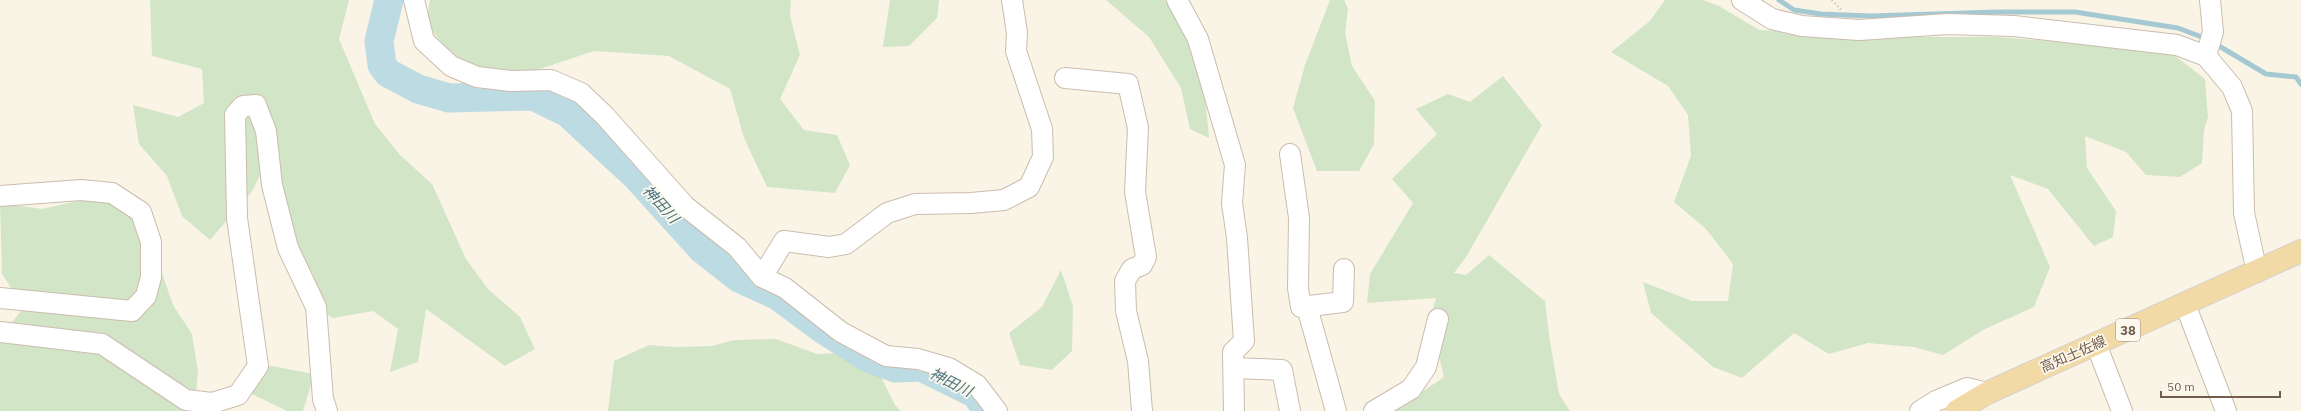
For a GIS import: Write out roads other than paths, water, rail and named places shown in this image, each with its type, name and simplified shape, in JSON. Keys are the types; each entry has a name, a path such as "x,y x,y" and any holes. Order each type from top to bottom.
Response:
{"main road":[{"name":"高知土佐線","path":"1957,411 1987,393 2301,252"}],"street":[{"path":"414,0 424,41 451,66 477,77 511,81 551,80 581,93 605,116 685,206 737,247 762,277 785,288 841,332 886,356 918,360 949,368 977,385 997,411"},
{"path":"762,277 784,241 829,248 846,244 887,213 915,204 971,203 1004,200 1029,187 1043,157 1042,129 1016,51 1017,33 1012,0"},
{"path":"1177,0 1198,38 1235,165 1232,202 1244,341 1233,352 1234,411"},
{"path":"1742,0 1772,19 1802,26 1859,30 1948,24 2014,26 2178,45 2206,56 2232,87 2242,111 2244,213 2257,272"},
{"path":"2206,56 2213,32 2210,0"},
{"path":"1065,78 1128,84 1138,128 1135,192 1146,257 1142,265 1132,270 1125,281 1126,311 1138,361 1142,411"},
{"path":"0,332 102,344 186,400 212,403 238,395 258,366 238,218 235,115 243,106 256,105 266,131 272,185 288,248 316,307 323,399 327,411"},
{"path":"1290,154 1299,218 1298,288 1301,307 1343,302 1344,269"},
{"path":"0,196 81,190 112,193 141,212 151,242 151,277 146,296 132,311 0,298"},
{"path":"2185,304 2226,411"},
{"path":"1307,307 1336,411"},
{"path":"1374,411 1411,389 1426,367 1438,318"},
{"path":"2096,344 2122,411"},
{"path":"1234,368 1282,370 1290,411"},
{"path":"1920,411 1936,401 1968,388 1987,393"}],"waterway":[{"name":"神田川","path":"389,0 379,41 382,65 388,73 418,89 449,98 533,96 568,113 636,176 702,249 739,278 778,296 824,330 868,358 896,368 921,367 976,394 986,409"},
{"path":"1779,0 1794,10 1821,14 1871,16 1996,12 2075,12 2178,28 2207,39"},
{"path":"2214,43 2266,74 2296,77 2301,84"}]}
